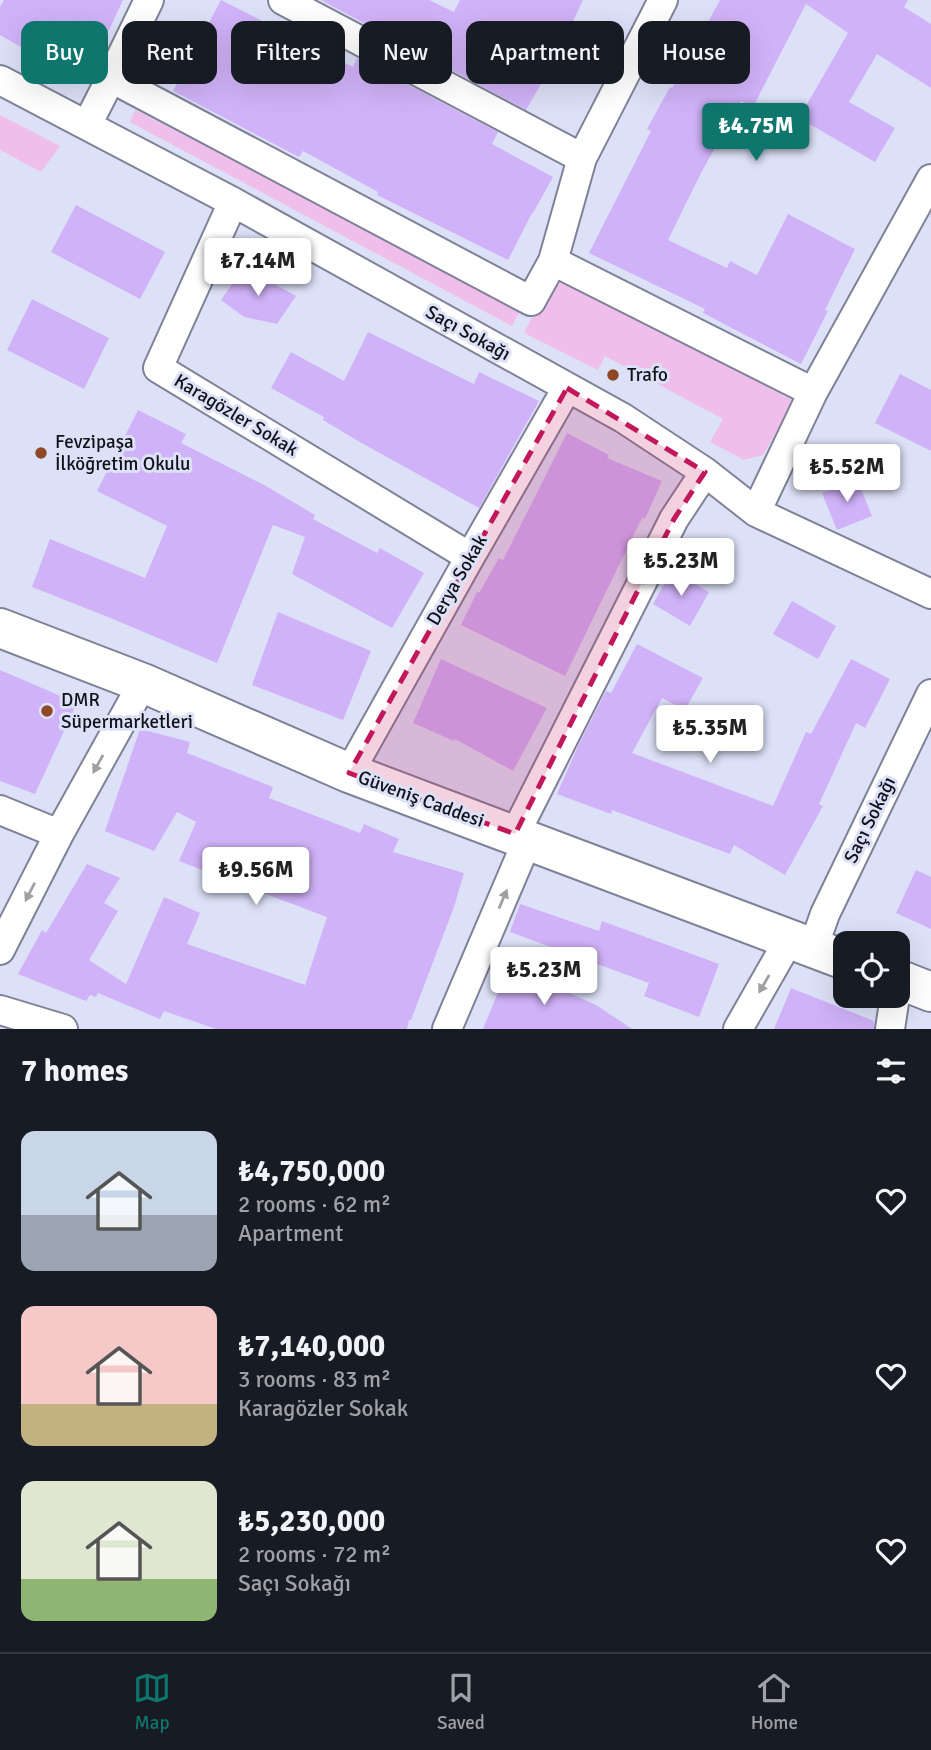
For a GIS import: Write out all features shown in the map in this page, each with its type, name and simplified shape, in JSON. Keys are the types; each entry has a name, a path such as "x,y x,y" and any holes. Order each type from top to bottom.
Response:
{"street":[{"path":"87,125 149,0"},
{"path":"283,0 582,158"},
{"path":"111,78 531,301 553,261 582,158 663,0"},
{"name":"Saçı Sokağı","path":"0,80 233,202 622,418 705,472 756,512 931,594"},
{"path":"756,512 813,391 931,179"},
{"name":"Karagözler Sokak","path":"233,202 158,368 470,557"},
{"path":"553,261 813,391"},
{"name":"Derya Sokak","path":"349,772 567,388"},
{"path":"447,1029 522,836 674,519 705,472"},
{"name":"Güveniş Caddesi","path":"0,628 143,683 349,772 816,949"},
{"path":"0,950 59,834 143,683"},
{"name":"Saçı Sokağı","path":"738,1029 816,949 825,914 931,694"},
{"path":"0,810 59,834"},
{"path":"910,984 931,992"},
{"path":"890,1029 893,1008"},
{"path":"0,1010 63,1029"}],"highlighted area":[{"path":"567,388 705,472 674,519 515,834 349,773"}],"shaded area":[{"path":"135,110 521,308 512,326 130,122"},
{"path":"0,115 60,146 41,172 0,150"},
{"path":"568,282 794,401 763,455 744,460 710,442 723,419 605,356 598,370 524,333 547,287"}],"building":[{"path":"4,0 123,0 108,32 108,21 21,21 21,47 0,35 0,7"},
{"path":"221,0 262,21 231,21 231,84 345,84 345,63 353,67 357,58 359,84 407,84 498,132 492,144 553,177 508,260 377,195 378,192 303,151 299,157 173,91 177,84 217,84 217,21 210,21"},
{"path":"321,0 429,0 454,12 460,0 583,0 573,21 466,21 466,78 452,70 452,21 360,21"},
{"path":"720,0 908,0 904,7 931,24 931,88 877,54 849,102 895,128 875,162 799,118 848,33 806,4 753,107 741,101 668,240 727,268 730,261 757,275 788,214 855,249 801,364 703,313 705,309 589,253 651,131 647,129 670,87 674,84 750,84 750,21 709,21"},
{"path":"478,84 541,84 526,110"},
{"path":"76,205 165,252 140,299 51,252"},
{"path":"244,267 296,296 277,324 244,317 221,300"},
{"path":"32,299 109,338 84,389 7,350"},
{"path":"368,332 474,384 479,372 539,401 479,508 358,441 323,420 324,417 271,388 291,352 344,381"},
{"path":"900,374 931,390 931,451 875,423"},
{"path":"138,410 186,434 181,443 266,486 315,515 313,519 377,553 380,548 424,573 392,628 292,574 305,537 273,525 217,663 32,587 50,539 145,578 167,526 97,491"},
{"path":"567,433 609,455 607,458 662,481 565,676 461,625 477,592 479,593 499,558 503,560"},
{"path":"857,479 872,516 837,530 822,493"},
{"path":"672,570 709,592 690,626 653,604"},
{"path":"792,601 836,626 818,659 773,634"},
{"path":"278,612 371,651 343,720 252,685"},
{"path":"637,644 703,678 685,710 662,698 632,753 773,806 806,732 811,734 851,659 890,679 865,728 856,723 819,804 823,806 785,875 734,845 730,854 612,810 611,814 557,794 606,691 611,693"},
{"path":"441,659 547,708 513,771 455,739 454,741 413,723"},
{"path":"0,670 77,703 35,794 0,781"},
{"path":"140,729 190,742 187,753 273,787 269,798 360,833 364,824 399,839 393,852 464,873 454,907 407,1029 216,1029 164,1011 160,1019 98,993 96,997 90,995 86,1001 18,974 42,930 46,933 87,864 120,878 104,903 118,911 89,960 126,984 164,897 200,913 187,944 305,985 327,917 179,861 196,822 177,812 154,851 105,831"},
{"path":"916,870 931,877 931,929 896,913"},
{"path":"520,904 599,931 602,921 719,964 699,1017 644,996 649,983 510,932"},
{"path":"509,966 596,1005 632,1029 483,1029"},
{"path":"791,988 833,1005 833,1008 841,1008 874,1021 874,1029 774,1029"}],"place":[{"name":"Trafo","path":"613,375"},
{"name":"Fevzipaşa İlköğretim Okulu","path":"41,453"},
{"name":"DMR Süpermarketleri","path":"47,711"}]}
